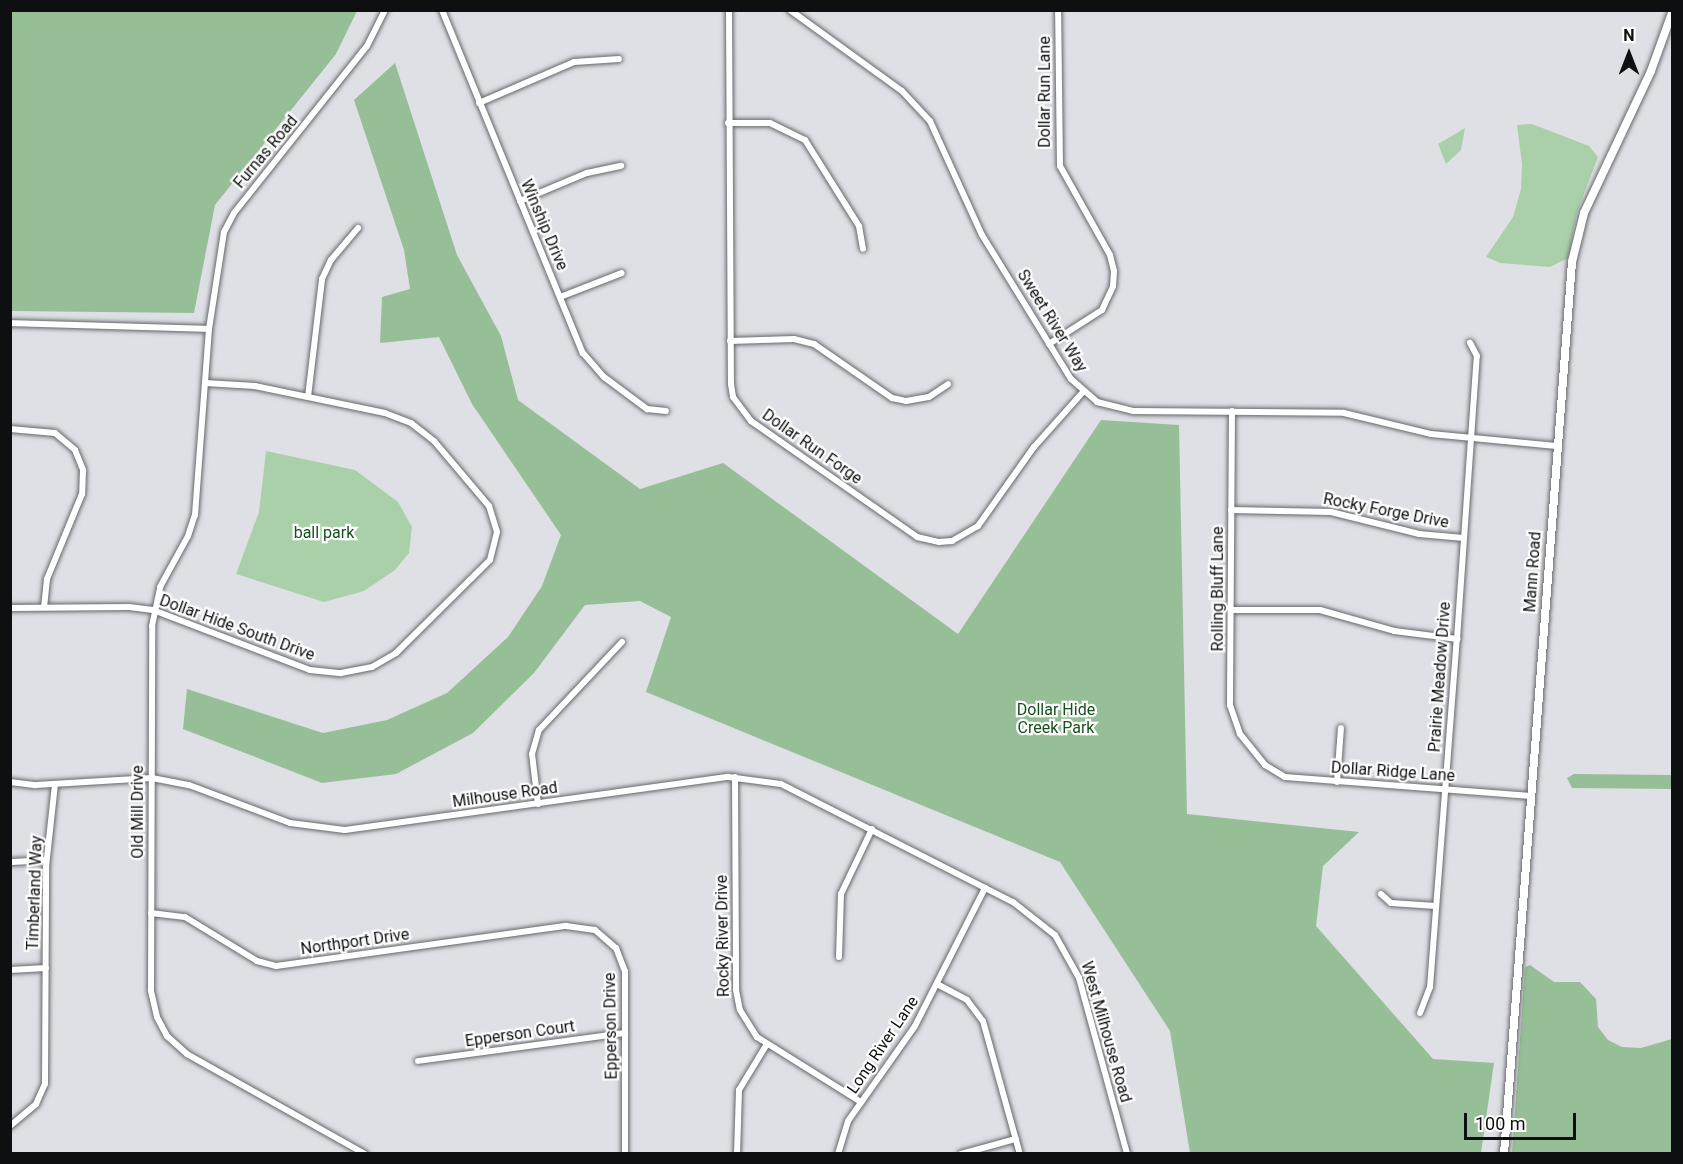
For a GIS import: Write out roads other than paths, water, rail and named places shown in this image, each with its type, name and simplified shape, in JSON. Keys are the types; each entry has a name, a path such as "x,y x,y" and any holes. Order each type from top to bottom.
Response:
{"main road":[{"name":"Mann Road","path":"1504,1154 1556,446 1578,230 1651,71 1672,13"}],"street":[{"name":"Furnas Road","path":"207,365 209,329 220,246 230,219 368,46 385,10"},
{"name":"Winship Drive","path":"442,10 584,353 596,370 647,409 666,411"},
{"name":"Dollar Run Forge","path":"729,10 730,341 733,397 751,421 927,541 952,541 978,526 1034,447 1083,392"},
{"name":"Sweet River Way","path":"790,10 902,91 930,121 982,235 1049,344 1083,392 1112,409 1344,413 1431,434 1556,446"},
{"name":"Dollar Run Lane","path":"1049,344 1101,310 1113,286 1114,271 1110,255 1060,166 1058,10"},
{"path":"479,103 574,62 619,59"},
{"path":"728,123 770,123 805,140 859,226 863,249"},
{"path":"520,201 586,173 621,166"},
{"path":"205,383 248,384 308,397 322,279 331,260 358,228"},
{"path":"560,297 622,273"},
{"path":"10,323 209,329"},
{"path":"730,341 804,340 821,347 892,398 906,401 929,397 948,384"},
{"name":"Prairie Meadow Drive","path":"1420,1013 1430,987 1457,639 1477,356 1470,343"},
{"name":"Old Mill Drive","path":"207,365 194,522 164,579 153,610 152,1000 157,1017 171,1041 187,1054 365,1154"},
{"name":"Dollar Hide South Drive","path":"10,608 153,610 310,670 358,671 401,649 484,569 495,550 497,532 489,506 423,431 395,416 308,397"},
{"name":"Rolling Bluff Lane","path":"1232,411 1231,714 1237,730 1260,759"},
{"path":"10,429 52,432 78,456 83,490 47,579 44,607"},
{"name":"Rocky Forge Drive","path":"1231,510 1332,512 1412,532 1464,538"},
{"path":"1231,610 1320,610 1394,631 1457,639"},
{"path":"538,804 532,754 539,730 622,642"},
{"path":"1337,782 1341,728"},
{"name":"Dollar Ridge Lane","path":"1260,759 1279,775 1337,782 1531,796"},
{"name":"Milhouse Road","path":"10,782 55,784 152,778 189,785 290,823 328,830 735,777 781,784 872,828 985,888"},
{"name":"Rocky River Drive","path":"735,777 736,994 745,1021 767,1044 861,1102"},
{"name":"Timberland Way","path":"10,1126 36,1104 45,1084 46,860 55,784"},
{"path":"839,957 841,894 872,828"},
{"path":"10,862 46,860"},
{"name":"Long River Lane","path":"838,1154 844,1131 861,1102 915,1026 985,888"},
{"name":"West Milhouse Road","path":"985,888 1036,916 1069,955 1080,983 1127,1154"},
{"path":"1381,894 1391,903 1436,906"},
{"name":"Northport Drive","path":"151,913 185,917 257,961 276,966 576,926"},
{"name":"Epperson Drive","path":"576,926 604,936 621,957 625,974 625,1154"},
{"path":"10,970 46,968"},
{"path":"937,984 967,1000 983,1021 1020,1154"},
{"name":"Epperson Court","path":"418,1061 625,1033"},
{"path":"737,1154 739,1090 767,1044"},
{"path":"961,1154 1016,1139"}],"park label":[{"name":"ball park","path":"324,533"},
{"name":"Dollar Hide Creek Park","path":"1056,719"}]}
